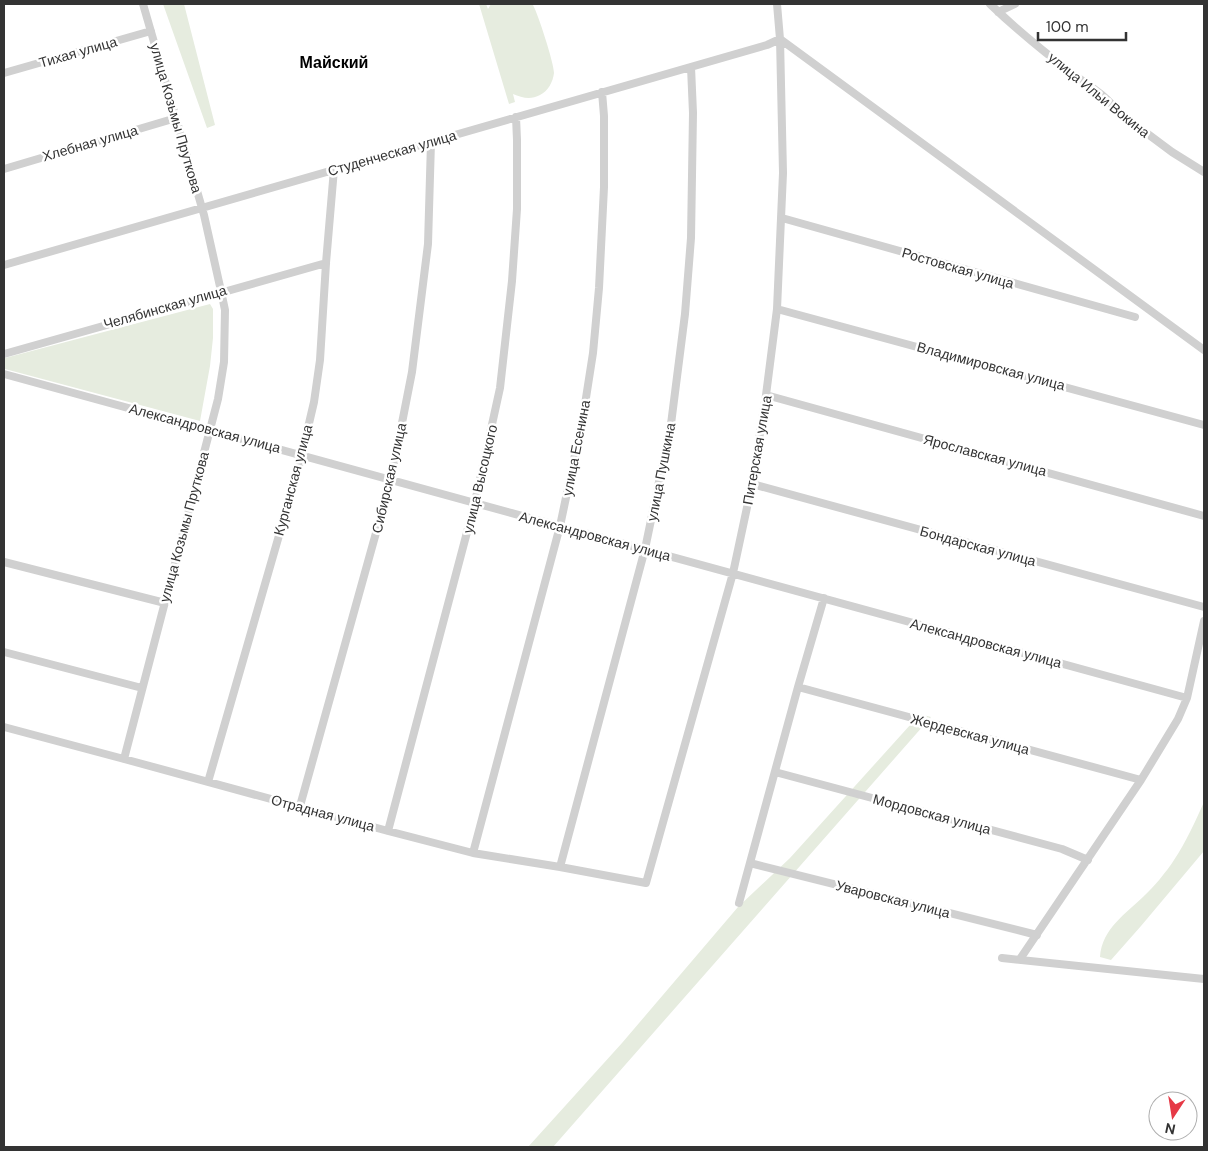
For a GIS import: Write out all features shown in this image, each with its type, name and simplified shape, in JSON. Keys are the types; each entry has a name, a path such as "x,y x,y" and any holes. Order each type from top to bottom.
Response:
{"street":[{"name":"улица Козьмы Пруткова","path":"124,759 218,399 224,362 225,310 221,291 202,207 144,4"},
{"name":"Питерская улица","path":"646,883 733,573 752,484 766,395 777,309 782,218 783,173 780,39 777,4"},
{"name":"улица Ильи Вокина","path":"990,4 1072,73 1112,103 1117,111 1172,152 1204,172"},
{"path":"998,12 1015,4"},
{"name":"Тихая улица","path":"4,73 151,31"},
{"name":"Студенческая улица","path":"4,265 767,45 780,39"},
{"path":"780,39 1204,350"},
{"name":"улица Пушкина","path":"560,867 645,549 671,424 685,314 691,238 693,122 691,67"},
{"name":"улица Есенина","path":"474,853 560,526 583,417 593,353 599,288 604,187 602,92"},
{"name":"улица Высоцкого","path":"388,831 475,502 500,388 512,281 517,209 516,117"},
{"name":"Хлебная улица","path":"4,169 176,118"},
{"name":"Сибирская улица","path":"300,806 391,480 412,372 428,244 431,142"},
{"name":"Курганская улица","path":"208,782 302,455 314,402 320,360 334,169"},
{"name":"Ростовская улица","path":"782,218 1135,317"},
{"name":"Челябинская улица","path":"4,354 326,262"},
{"name":"Владимировская улица","path":"777,309 1204,425"},
{"name":"Александровская улица","path":"4,374 1187,698"},
{"name":"Ярославская улица","path":"766,395 1204,516"},
{"name":"Бондарская улица","path":"752,484 1204,607"},
{"path":"4,562 165,603"},
{"path":"739,904 824,598"},
{"path":"1020,959 1141,780 1178,719 1187,698 1204,621"},
{"path":"4,652 142,688"},
{"name":"Жердевская улица","path":"798,687 1141,780"},
{"name":"Отрадная улица","path":"4,728 474,853 646,883"},
{"name":"Мордовская улица","path":"775,772 1062,849 1088,860"},
{"name":"Уваровская улица","path":"750,862 1036,935"},
{"path":"1002,958 1204,979"}],"shaded area":[{"path":"163,4 184,4 215,125 207,128"},
{"path":"479,4 486,4 488,9 491,4 533,5 554,73 550,86 543,93 537,97 530,98 513,94 515,102 509,104"},
{"path":"210,304 213,309 213,338 200,421 5,369 5,358"},
{"path":"920,714 931,717 553,1147 528,1147 622,1043 738,907 790,858"},
{"path":"1204,802 1204,851 1111,960 1100,957 1105,938 1116,922 1152,889 1171,864"}],"district":[{"name":"Майский","path":"334,62"}]}
